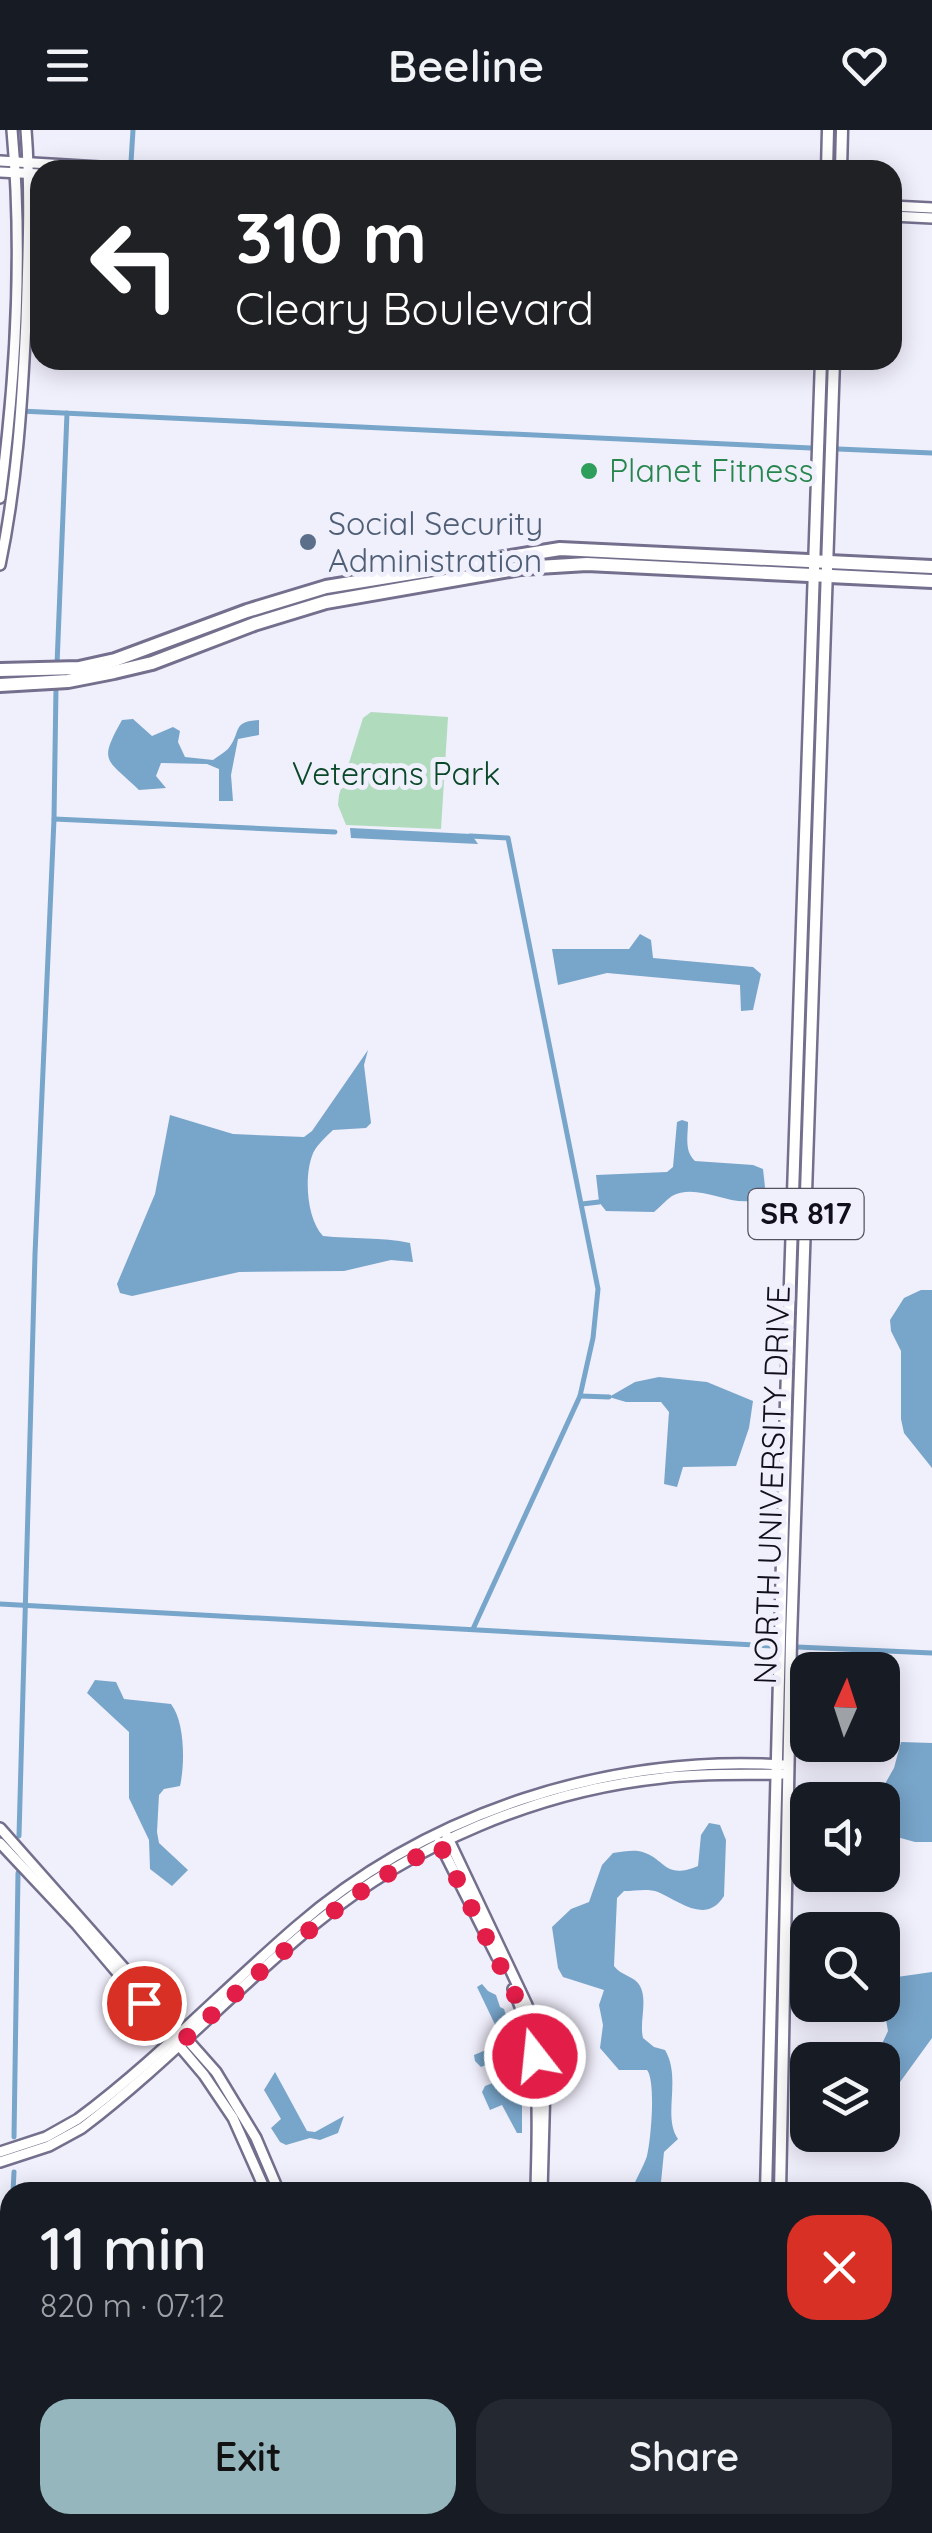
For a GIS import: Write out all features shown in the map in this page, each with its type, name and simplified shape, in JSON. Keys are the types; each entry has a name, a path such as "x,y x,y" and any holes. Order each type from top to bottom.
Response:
{"highway":[{"path":"0,685 70,675 326,587 512,554 586,548 932,581"},
{"path":"820,569 932,567"},
{"path":"0,670 41,677"}],"main road":[{"path":"827,160 828,130"},
{"path":"840,160 842,130"},
{"name":"NORTH UNIVERSITY DRIVE","path":"766,2182 786,1402 805,864 816,729 821,370"},
{"name":"NORTH UNIVERSITY DRIVE","path":"780,2182 794,1550 821,742 810,711 833,370"},
{"path":"805,864 817,892"},
{"path":"790,1329 802,1336"},
{"path":"786,1402 792,1457 798,1467"},
{"path":"784,1463 792,1481 794,1550"},
{"path":"769,2067 782,2083"}],"street":[{"path":"0,498 10,396 18,232 12,130"},
{"path":"26,130 30,160"},
{"path":"0,161 30,170"},
{"path":"0,172 15,168"},
{"path":"902,206 932,208"},
{"path":"0,565 12,506 21,424 30,215"},
{"path":"902,216 932,218"},
{"path":"0,2152 46,2137 78,2119 331,1911 442,1838 545,1802 620,1784 790,1770"},
{"path":"0,1828 180,2037 230,2112 262,2182"},
{"path":"442,1838 508,1978 532,2039 538,2082 539,2182"},
{"path":"0,1843 229,2092 256,2138 275,2182"},
{"path":"0,2162 32,2153 82,2128 180,2037"}],"green space":[{"name":"Veterans Park","path":"371,712 448,717 441,829 346,825 338,805 339,795 363,718"}],"water":[{"path":"133,719 152,736 173,727 180,731 178,742 185,757 213,760 228,749 241,725 259,720 259,735 238,739 231,775 233,801 219,801 219,769 207,764 161,763 156,776 166,788 139,790 113,765 108,753 122,720"},
{"path":"350,828 471,834 478,844 351,838"},
{"path":"640,934 651,940 653,958 753,967 761,974 753,1010 741,1011 740,985 607,973 558,985 552,949 629,949"},
{"path":"368,1050 364,1065 371,1123 366,1128 333,1130 316,1149 308,1175 310,1209 323,1236 410,1243 413,1262 391,1260 344,1271 239,1272 132,1296 120,1293 117,1284 155,1194 170,1115 233,1134 304,1137"},
{"path":"677,1122 688,1122 688,1148 695,1161 763,1169 765,1187 760,1198 740,1201 683,1192 654,1212 606,1211 599,1202 596,1175 667,1172 673,1167"},
{"path":"921,1290 932,1290 932,1468 904,1433 901,1351 890,1320 904,1298"},
{"path":"659,1377 707,1382 753,1401 736,1466 683,1467 677,1487 664,1484 669,1412 661,1402 626,1402 609,1397 635,1382"},
{"path":"95,1680 116,1682 124,1699 171,1704 176,1712 183,1744 182,1777 180,1786 164,1789 159,1795 157,1832 159,1843 188,1870 172,1886 150,1869 149,1840 129,1798 129,1732 87,1693"},
{"path":"901,1742 932,1743 932,1842 900,1838 900,1782 886,1782 896,1762 900,1762"},
{"path":"709,1823 720,1825 726,1840 724,1896 717,1905 701,1910 692,1908 650,1890 624,1891 617,1898 614,1966 640,1986 643,2038 665,2050 670,2061 672,2119 678,2139 664,2152 661,2182 635,2182 649,2148 650,2076 647,2070 619,2070 600,2048 603,2025 599,2005 604,1990 563,1977 552,1927 571,1909 589,1902 602,1865 613,1853 638,1851 671,1869 686,1870 698,1866 701,1835"},
{"path":"932,1972 932,2038 900,2082 900,2042 883,2042 888,2031 886,2022 900,2022 900,1977"},
{"path":"482,1984 496,1995 504,2009 517,2048 516,2052 481,2067 474,2055 498,2045 501,2037 477,1987"},
{"path":"275,2072 307,2131 315,2132 344,2116 338,2133 320,2140 310,2138 286,2145 280,2142 271,2128 281,2119 264,2090"},
{"path":"514,2075 522,2081 522,2133 517,2133 502,2105 490,2110 482,2092 485,2086"}],"waterway":[{"path":"131,160 133,130"},
{"path":"20,411 811,448"},
{"path":"57,665 67,413"},
{"path":"838,449 932,453"},
{"path":"19,1836 56,688"},
{"path":"54,819 335,832"},
{"path":"470,836 508,838 598,1289 593,1338 580,1396 473,1629"},
{"path":"582,1204 599,1202"},
{"path":"580,1396 609,1397"},
{"path":"0,1604 772,1646"},
{"path":"797,1647 932,1653"},
{"path":"14,2137 18,1873"},
{"path":"14,2172 14,2182"}],"place":[{"name":"Planet Fitness","path":"589,471"},
{"name":"Social Security Administration","path":"308,542"}],"route":[{"path":"144,2003 173,2037 181,2030 187,2037 331,1911 384,1875 440,1845 508,1978 535,2056"}]}
